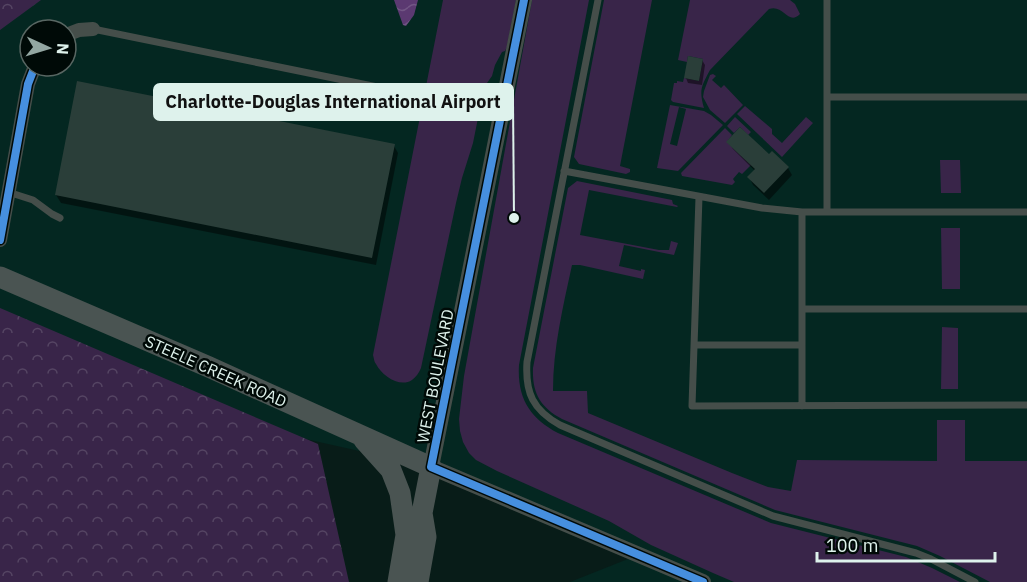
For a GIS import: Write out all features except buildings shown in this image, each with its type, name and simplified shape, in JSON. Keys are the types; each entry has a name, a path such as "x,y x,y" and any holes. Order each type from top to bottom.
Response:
{"main road":[{"name":"STEELE CREEK ROAD","path":"0,277 209,367 430,467"},
{"path":"360,435 391,470 400,493 406,535 398,582"},
{"path":"418,582 426,537 422,513 430,467"},
{"path":"406,535 422,513"}],"street":[{"name":"WEST BOULEVARD","path":"524,0 430,467 703,582"},
{"path":"78,30 93,29"},
{"path":"0,240 30,78"}],"lane":[{"path":"598,0 529,351 526,378 529,393 536,406 546,417 560,425 773,516 916,552 975,582"},
{"path":"827,0 827,212"},
{"path":"93,29 397,91"},
{"path":"827,98 1027,98"},
{"path":"564,171 762,208 802,212 1027,212"},
{"path":"8,192 33,200 60,218"},
{"path":"699,197 692,406 1027,405"},
{"path":"802,212 802,406"},
{"path":"802,309 1027,309"},
{"path":"694,345 802,345"}],"shaded area":[{"path":"0,0 1027,0 1027,582 570,582 638,555 431,467 0,371"}],"green space":[{"path":"0,0 41,0 0,30"},
{"path":"443,0 516,0 507,47 495,65 483,93 473,143 456,203 421,368 412,380 402,383 382,373 373,355"},
{"path":"532,0 589,0 519,365 520,387 527,406 540,421 558,433 771,523 906,557 960,582 734,582 651,545 609,521 497,471 476,460 469,453 463,442 459,419 464,376"},
{"path":"604,0 652,0 620,166 630,169 630,172 626,174 579,164 574,157"},
{"path":"690,0 790,0 800,14 792,18 778,9 769,9 710,70 702,89 704,108 671,100 674,83 683,82 684,78 699,81 703,59 688,56 687,62 678,60"},
{"path":"710,75 716,76 712,80 721,88 724,85 743,105 725,123 710,110 703,97"},
{"path":"670,105 704,111 723,125 678,171 657,168","holes":["679,107 686,109 677,146 670,144"]},
{"path":"745,106 772,129 772,134 782,143 806,117 813,123 782,157 737,114"},
{"path":"735,117 751,132 748,135 740,127 734,133 727,126"},
{"path":"725,128 732,135 727,142 751,165 742,174 739,172 733,179 735,182 732,185 682,176 681,173"},
{"path":"940,160 960,160 961,193 941,193"},
{"path":"577,181 672,200 673,204 678,206 589,190 580,235 659,250 669,250 671,241 678,243 674,255 624,245 619,266 645,270 643,279 572,265 557,343 553,391 587,391 588,413 768,487 791,491 797,460 937,461 937,420 965,420 965,461 1027,461 1027,582 990,582 917,546 775,510 562,419 548,409 536,392 533,368 568,188"},
{"path":"941,228 960,228 960,289 942,289"},
{"path":"0,308 318,444 349,582 0,582"},
{"path":"942,327 958,328 958,389 941,389"}],"water":[{"path":"394,0 418,0 414,15 406,26 403,25"}],"cycle path":[{"path":"524,0 431,467 703,582"},
{"path":"0,240 30,78"}],"place":[{"name":"Charlotte-Douglas International Airport","path":"514,218"}]}
